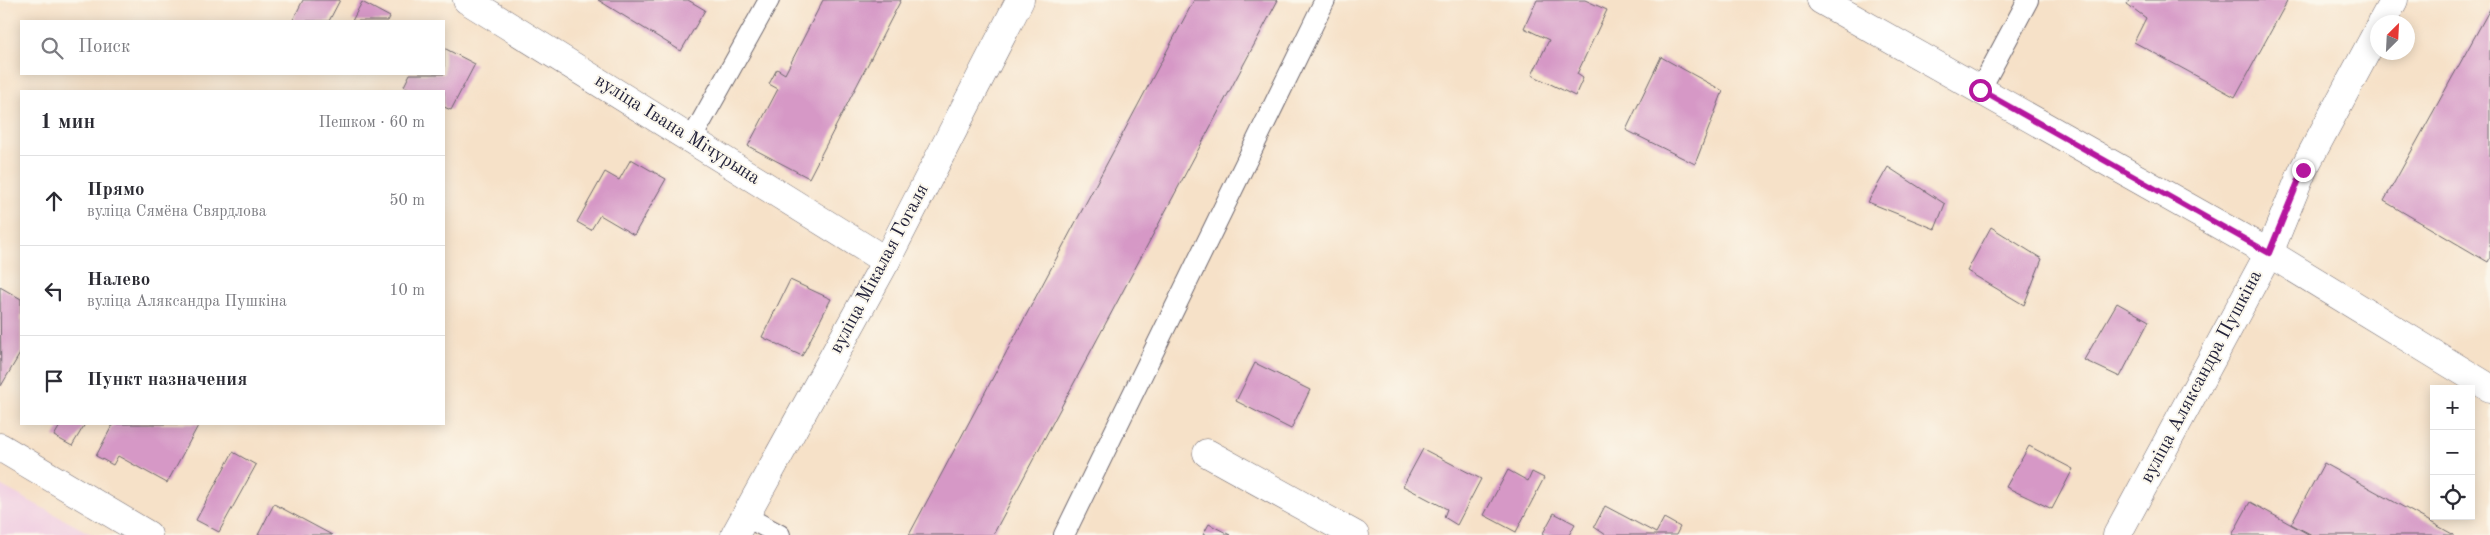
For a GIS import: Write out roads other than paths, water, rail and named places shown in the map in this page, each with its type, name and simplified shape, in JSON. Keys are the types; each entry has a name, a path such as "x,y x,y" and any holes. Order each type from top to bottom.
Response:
{"street":[{"name":"вуліца Івана Мічурына","path":"466,0 692,138 886,261"},
{"name":"вуліца Мікалая Гогаля","path":"740,526 886,261 1020,0"},
{"path":"1821,0 2269,253 2490,388"},
{"path":"2386,15 2394,0"},
{"name":"вуліца Аляксандра Пушкіна","path":"2116,535 2269,253 2303,170 2370,45"},
{"path":"0,447 148,535"},
{"path":"1206,453 1355,535"}],"lane":[{"path":"692,138 769,0"},
{"path":"1064,535 1325,0"},
{"path":"1980,90 2028,0"},
{"path":"740,526 780,535"}]}
